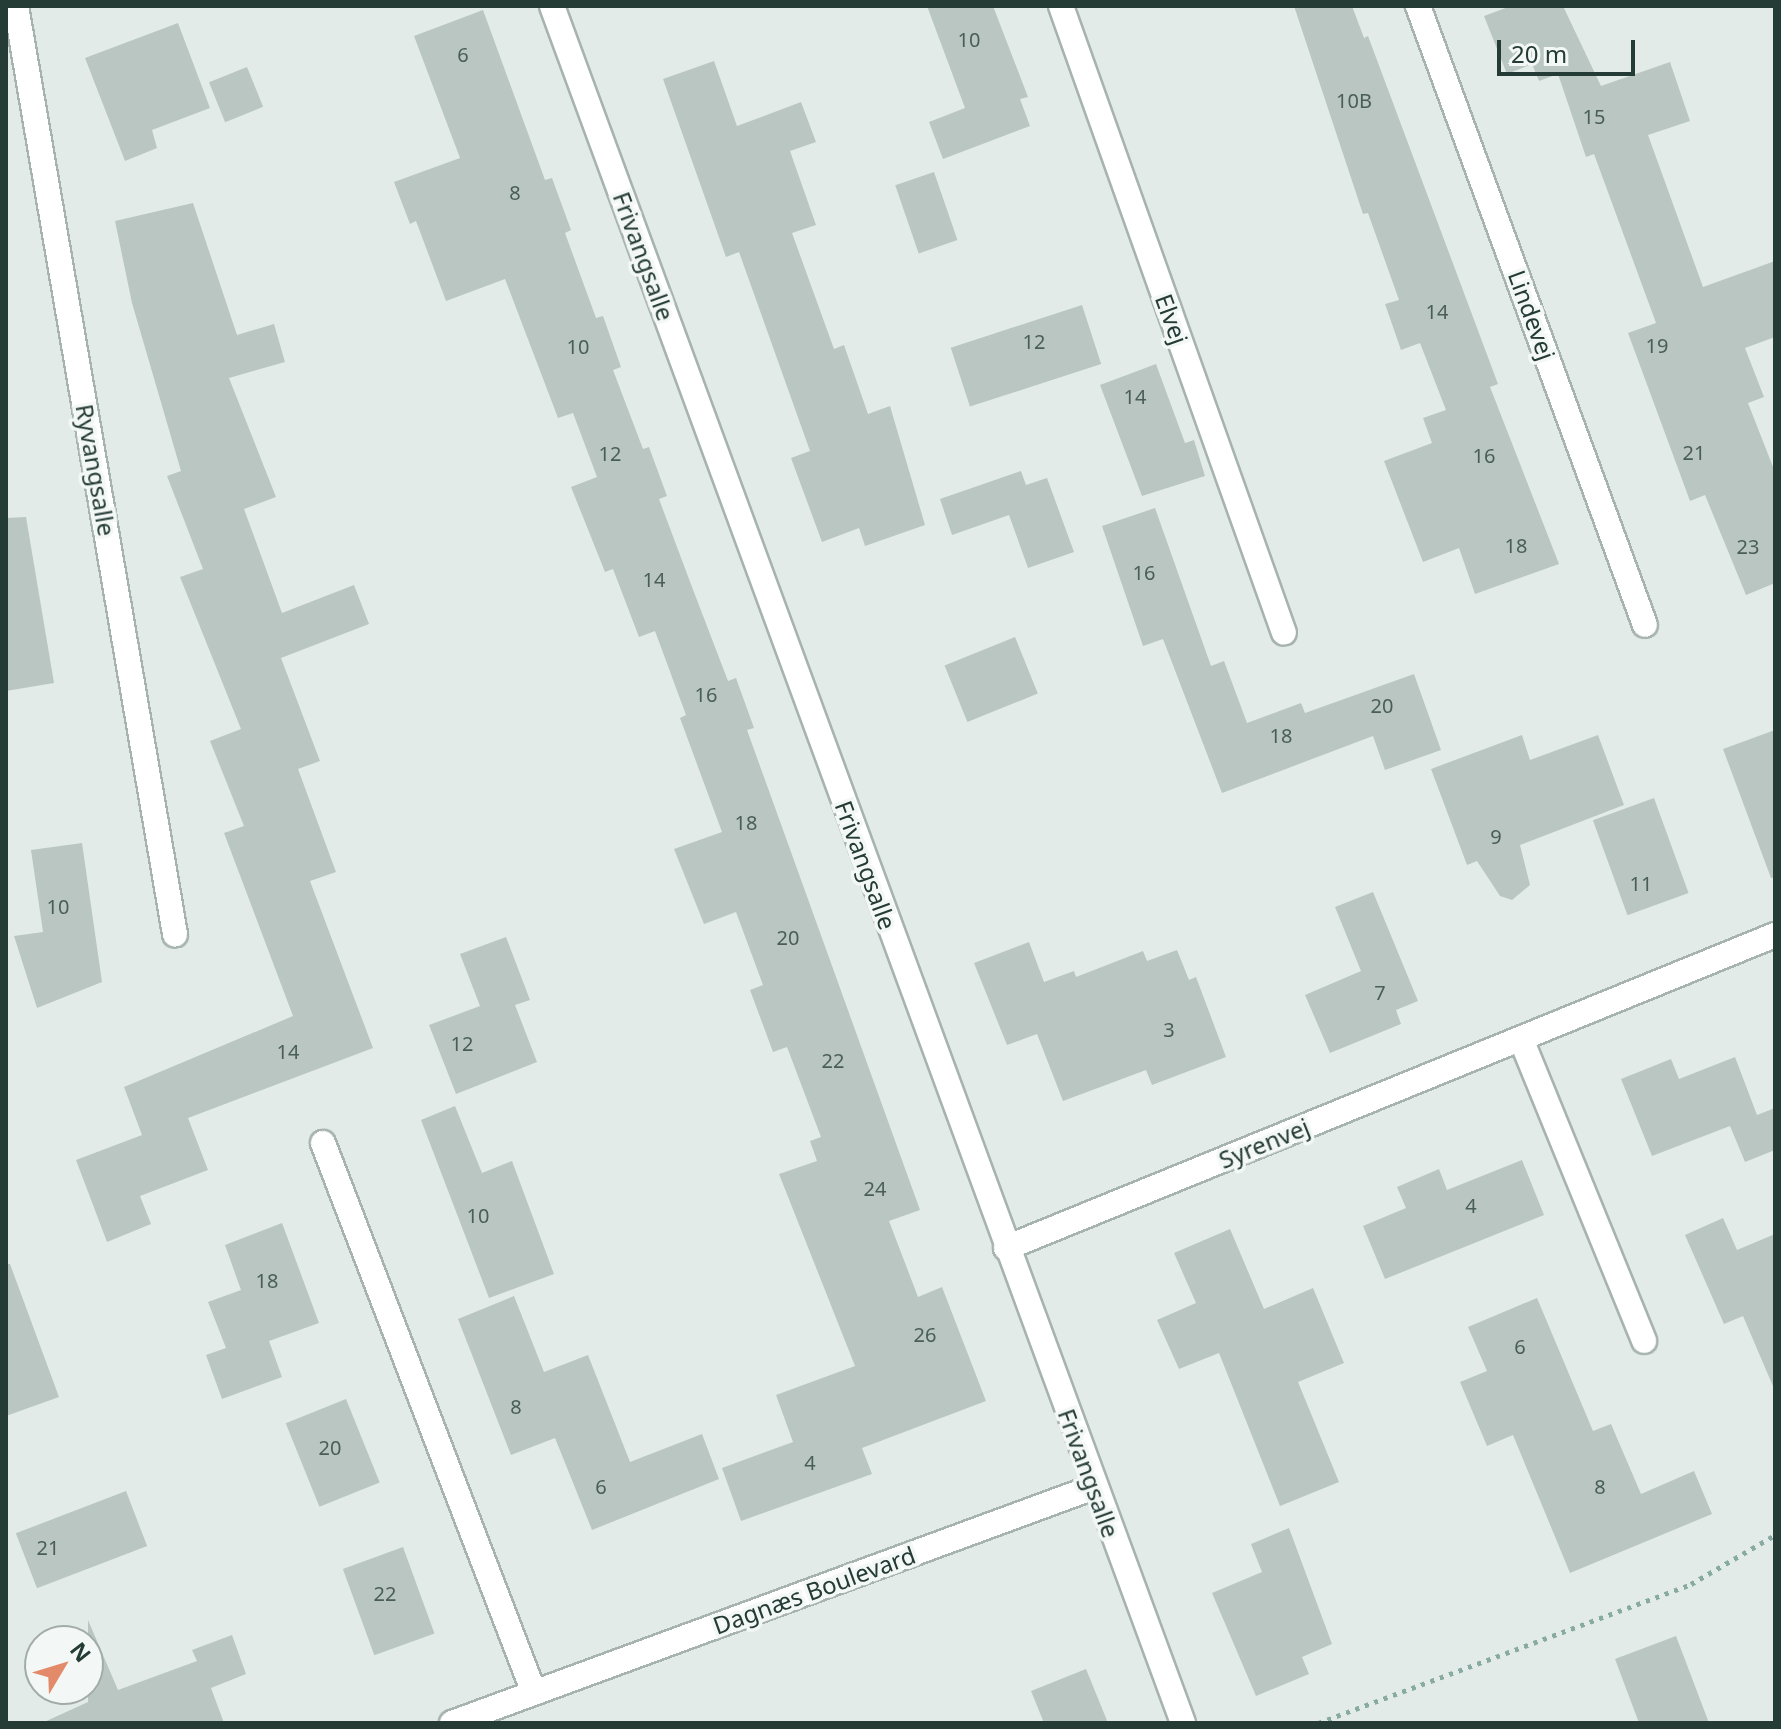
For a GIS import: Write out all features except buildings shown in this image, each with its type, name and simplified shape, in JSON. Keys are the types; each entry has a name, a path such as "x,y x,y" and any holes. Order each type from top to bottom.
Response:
{"street":[{"name":"Ryvangsalle","path":"16,6 175,934"},
{"name":"Frivangsalle","path":"552,6 1183,1723"},
{"name":"Elvej","path":"1061,6 1284,633"},
{"name":"Lindevej","path":"1418,6 1645,625"},
{"name":"Syrenvej","path":"1006,1248 1775,935"},
{"path":"1521,1039 1644,1341"},
{"path":"323,1143 534,1693"},
{"name":"Dagnæs Boulevard","path":"452,1723 1094,1487"}],"path":[{"path":"1318,1723 1691,1584 1775,1535"}]}
